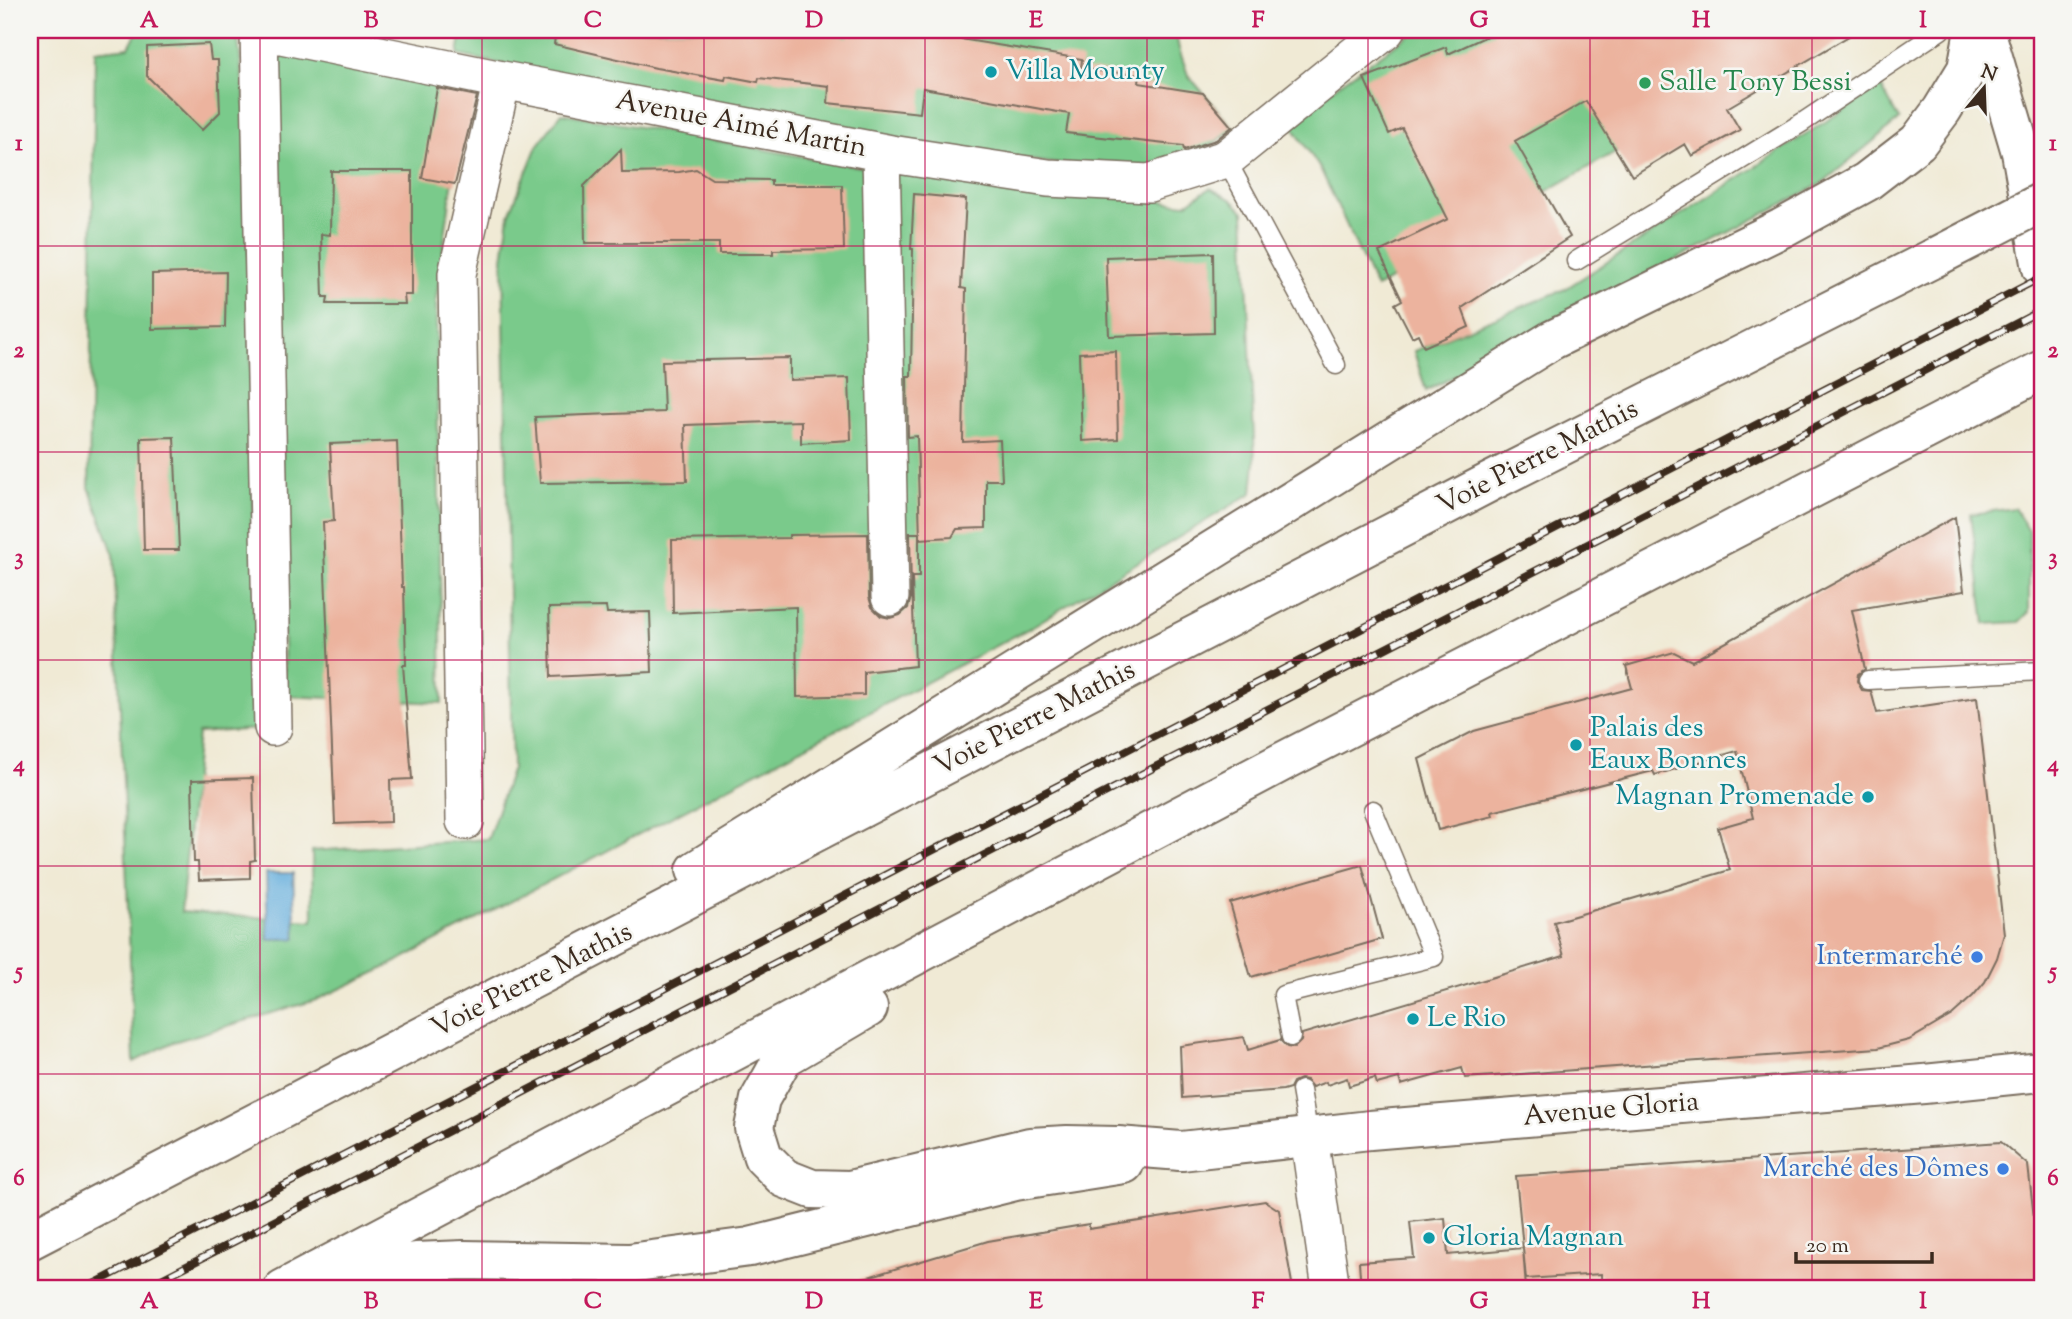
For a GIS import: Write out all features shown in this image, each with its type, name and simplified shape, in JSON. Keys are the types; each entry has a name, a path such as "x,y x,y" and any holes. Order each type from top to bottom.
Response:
{"main road":[{"path":"460,1018 854,770 1552,340 1782,228 1866,182 1917,142 1942,110 1967,69 1974,30"},
{"path":"1985,30 2021,152 2042,268"},
{"name":"Voie Pierre Mathis","path":"30,1240 1490,482 2042,202"},
{"path":"283,1289 1280,763 2042,370"},
{"path":"1181,1151 1118,1146 1030,1147 850,1190 811,1189 784,1178 763,1157 754,1128 761,1098 783,1058 1280,763"},
{"name":"Avenue Gloria","path":"1181,1151 1309,1137 2042,1072"},
{"path":"335,1289 380,1267 416,1262 464,1260 629,1263 750,1247 1015,1181 1123,1164 1181,1151"}],"street":[{"name":"Avenue Aimé Martin","path":"258,30 502,80 881,152 1048,178 1149,183 1226,159 1386,30"},
{"path":"258,30 273,727"},
{"path":"465,821 457,274 502,80"},
{"path":"881,152 890,597"},
{"path":"1309,1137 1331,1289"}],"lane":[{"path":"1576,261 1803,122 1941,30"},
{"path":"1226,159 1336,365"},
{"path":"1868,680 2042,671"},
{"path":"1291,1037 1283,995 1434,957 1373,810"},
{"path":"1301,1090 1309,1137"}],"green space":[{"path":"138,30 195,30 238,39 246,110 258,729 198,733 181,912 313,921 312,851 488,839 512,768 503,259 509,215 537,146 562,113 855,166 1020,190 1056,189 1186,204 1210,188 1232,200 1244,212 1255,461 1252,493 1028,629 381,970 316,1000 173,1042 134,1062 114,555 89,487 95,51 129,47"},
{"path":"462,30 1175,30 1188,75 1234,129 1187,162 1140,176 827,130 458,55"},
{"path":"1416,30 1555,30 1626,146 1376,288 1321,170 1288,120"},
{"path":"286,52 432,79 456,157 436,300 442,703 285,696 272,66"},
{"path":"1881,86 1899,120 1821,184 1426,391 1414,351 1565,289"},
{"path":"2014,508 2029,531 2029,612 2019,622 1985,624 1971,514"}],"water":[{"path":"266,873 293,873 296,939 268,939"}],"building":[{"path":"556,30 804,30 848,37 849,30 955,30 954,38 1082,59 1081,69 1140,75 1139,83 1203,93 1232,127 1216,140 1184,150 1183,146 1066,133 1069,114 923,88 920,113 828,103 829,86 759,78 758,82 726,76 725,80 656,68 554,44"},
{"path":"1500,30 1859,30 1727,108 1740,130 1692,156 1685,144 1632,176 1586,101 1515,141 1570,237 1462,308 1469,327 1424,347 1418,334 1412,337 1395,304 1402,300 1379,252 1448,219 1402,128 1389,134 1364,78 1446,47 1448,54"},
{"path":"209,44 211,60 218,60 220,112 202,130 147,76 147,47"},
{"path":"437,88 477,96 455,184 422,178"},
{"path":"621,149 622,173 696,169 712,179 771,180 771,185 842,185 844,249 773,250 773,254 719,254 719,243 585,243 584,186"},
{"path":"331,171 412,171 412,295 404,295 405,304 327,304 328,297 323,297 321,234 330,235"},
{"path":"914,194 966,199 961,288 966,289 963,442 1000,440 1002,480 986,480 986,528 957,529 952,537 920,539 917,436 908,437 907,376 911,376"},
{"path":"1213,253 1214,333 1109,336 1106,257"},
{"path":"226,272 225,327 152,329 152,274"},
{"path":"1116,351 1118,439 1082,441 1079,353"},
{"path":"790,358 790,380 849,378 851,440 801,443 801,421 685,425 687,481 540,483 535,417 664,412 662,361"},
{"path":"174,437 179,550 144,550 141,438"},
{"path":"397,441 404,587 406,665 403,665 412,779 390,780 391,822 335,824 323,522 334,521 330,444"},
{"path":"1955,517 1964,591 1852,610 1865,669 1858,674 1857,681 1862,690 1871,691 1877,713 1977,698 2004,934 1997,958 1985,982 1952,1015 1909,1040 1878,1048 1465,1078 1462,1068 1401,1085 1399,1078 1377,1084 1375,1078 1349,1086 1347,1078 1312,1087 1306,1080 1300,1079 1293,1082 1290,1088 1283,1090 1182,1098 1180,1046 1244,1037 1248,1050 1280,1040 1287,1047 1294,1048 1301,1041 1302,1034 1564,956 1554,922 1730,870 1718,828 1753,818 1737,751 1655,775 1653,771 1492,812 1493,816 1438,830 1419,759 1474,731 1632,688 1626,666 1674,652 1692,661"},
{"path":"910,533 919,533 919,577 912,577 915,666 864,672 864,695 797,697 796,607 673,613 672,540 868,534 869,597 872,607 881,616 890,618 900,615 908,608 911,597"},
{"path":"606,607 607,613 650,612 652,672 551,677 549,608"},
{"path":"253,778 255,860 250,861 250,878 199,880 198,862 194,862 192,780"},
{"path":"1362,865 1382,939 1251,977 1230,903"},
{"path":"2001,1142 2028,1165 2042,1289 1602,1289 1601,1274 1526,1279 1516,1176"},
{"path":"1265,1201 1279,1210 1293,1289 859,1289 858,1280 988,1241 1089,1224 1089,1229"},
{"name":"Gloria Magnan","path":"1445,1218 1448,1255 1523,1248 1526,1289 1361,1289 1359,1262 1414,1258 1410,1222"}],"railway":[{"path":"84,1289 2042,277"},
{"path":"142,1289 2042,310"}],"place":[{"name":"Villa Mounty","path":"991,72"},
{"name":"Salle Tony Bessi","path":"1645,83"},
{"name":"Palais des Eaux Bonnes","path":"1576,745"},
{"name":"Magnan Promenade","path":"1868,797"},
{"name":"Intermarché","path":"1977,957"},
{"name":"Le Rio","path":"1413,1019"},
{"name":"Marché des Dômes","path":"2003,1169"},
{"name":"Gloria Magnan","path":"1429,1238"}]}
